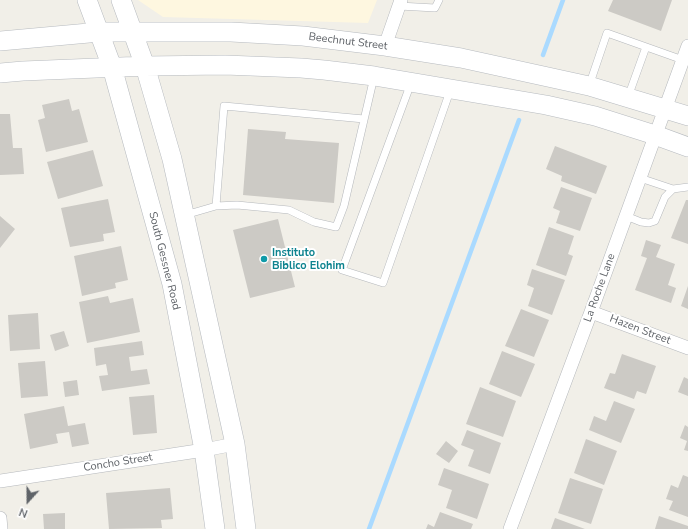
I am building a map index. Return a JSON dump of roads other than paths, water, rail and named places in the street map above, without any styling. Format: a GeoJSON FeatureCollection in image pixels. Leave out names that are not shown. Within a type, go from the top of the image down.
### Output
{"type":"FeatureCollection","features":[{"type":"Feature","properties":{"kind":"main road","name":"South Gessner Road"},"geometry":{"type":"LineString","coordinates":[[87,0],[112,67],[172,284],[204,450],[215,529]]}},
{"type":"Feature","properties":{"kind":"main road"},"geometry":{"type":"LineString","coordinates":[[121,0],[145,66],[172,159],[236,444],[246,529]]}},
{"type":"Feature","properties":{"kind":"main road","name":"Beechnut Street"},"geometry":{"type":"LineString","coordinates":[[0,41],[100,32],[133,31],[238,32],[303,36],[385,46],[462,58],[589,86],[688,116]]}},
{"type":"Feature","properties":{"kind":"main road"},"geometry":{"type":"LineString","coordinates":[[0,73],[145,66],[225,65],[301,68],[374,76],[553,106],[595,116],[688,147]]}},
{"type":"Feature","properties":{"kind":"street"},"geometry":{"type":"LineString","coordinates":[[385,46],[400,3]]}},
{"type":"Feature","properties":{"kind":"street","name":"La Roche Lane"},"geometry":{"type":"LineString","coordinates":[[510,529],[688,46]]}},
{"type":"Feature","properties":{"kind":"street","name":"Hazen Street"},"geometry":{"type":"LineString","coordinates":[[591,312],[688,348]]}},
{"type":"Feature","properties":{"kind":"street","name":"Concho Street"},"geometry":{"type":"LineString","coordinates":[[0,481],[236,444]]}},
{"type":"Feature","properties":{"kind":"street"},"geometry":{"type":"LineString","coordinates":[[0,518],[1,529]]}},
{"type":"Feature","properties":{"kind":"lane"},"geometry":{"type":"LineString","coordinates":[[400,3],[434,8],[439,0]]}},
{"type":"Feature","properties":{"kind":"lane"},"geometry":{"type":"LineString","coordinates":[[589,86],[607,34],[683,60]]}},
{"type":"Feature","properties":{"kind":"lane"},"geometry":{"type":"LineString","coordinates":[[628,97],[646,47]]}},
{"type":"Feature","properties":{"kind":"lane"},"geometry":{"type":"LineString","coordinates":[[185,215],[216,206],[237,205],[289,210],[314,222],[336,227],[344,206],[374,76]]}},
{"type":"Feature","properties":{"kind":"lane"},"geometry":{"type":"LineString","coordinates":[[411,82],[342,270],[382,283],[451,89]]}},
{"type":"Feature","properties":{"kind":"lane"},"geometry":{"type":"LineString","coordinates":[[216,206],[224,106],[364,118]]}},
{"type":"Feature","properties":{"kind":"lane"},"geometry":{"type":"LineString","coordinates":[[640,178],[673,189],[688,188]]}},
{"type":"Feature","properties":{"kind":"lane"},"geometry":{"type":"LineString","coordinates":[[626,216],[641,222],[649,223],[655,221],[665,197],[673,189]]}},
{"type":"Feature","properties":{"kind":"waterway"},"geometry":{"type":"LineString","coordinates":[[543,55],[563,0]]}},
{"type":"Feature","properties":{"kind":"waterway"},"geometry":{"type":"LineString","coordinates":[[369,529],[519,120]]}},
{"type":"Feature","properties":{"kind":"place","name":"Instituto Biblico Elohim"},"geometry":{"type":"Point","coordinates":[264,259]}}]}
